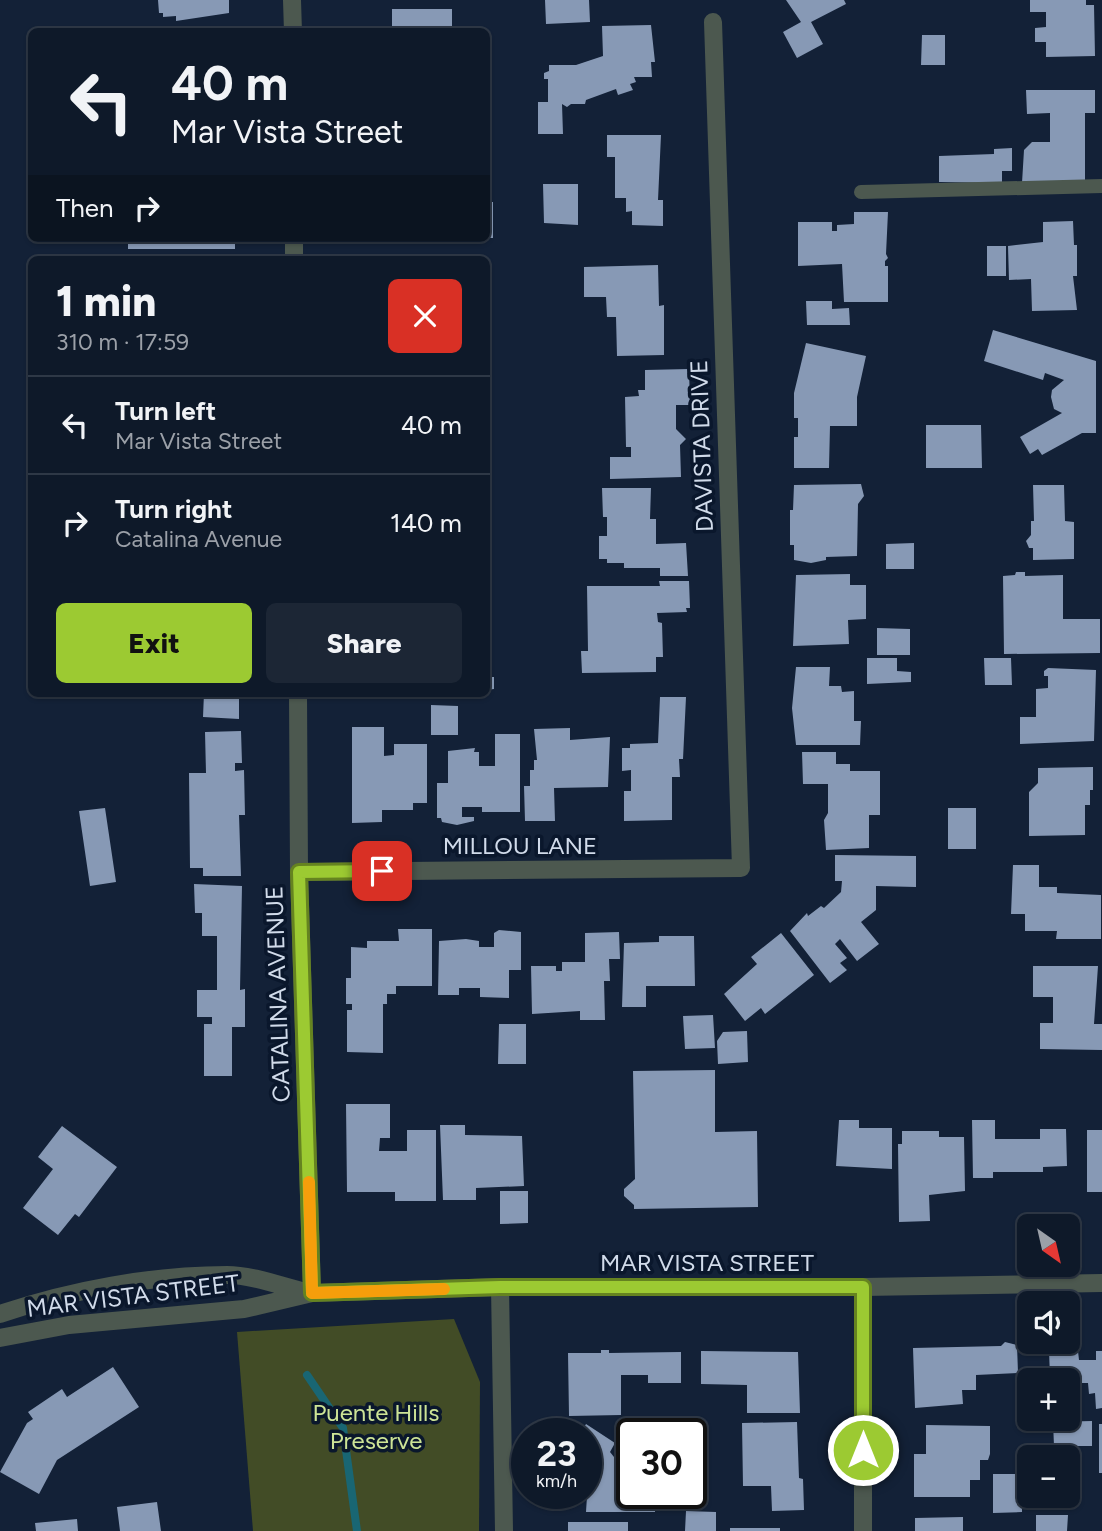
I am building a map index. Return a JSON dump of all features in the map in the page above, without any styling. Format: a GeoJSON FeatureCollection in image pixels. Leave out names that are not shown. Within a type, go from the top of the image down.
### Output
{"type":"FeatureCollection","features":[{"type":"Feature","properties":{"kind":"street"},"geometry":{"type":"LineString","coordinates":[[292,0],[293,28]]}},
{"type":"Feature","properties":{"kind":"street","name":"DAVISTA DRIVE"},"geometry":{"type":"LineString","coordinates":[[713,22],[741,868]]}},
{"type":"Feature","properties":{"kind":"street","name":"CATALINA AVENUE"},"geometry":{"type":"LineString","coordinates":[[298,697],[299,872],[312,1293]]}},
{"type":"Feature","properties":{"kind":"street","name":"MILLOU LANE"},"geometry":{"type":"LineString","coordinates":[[299,872],[741,868]]}},
{"type":"Feature","properties":{"kind":"street","name":"MAR VISTA STREET"},"geometry":{"type":"LineString","coordinates":[[0,1314],[86,1291],[155,1280],[229,1275],[312,1293]]}},
{"type":"Feature","properties":{"kind":"street","name":"MAR VISTA STREET"},"geometry":{"type":"LineString","coordinates":[[0,1338],[69,1325],[244,1309],[312,1293],[500,1287],[863,1287],[1102,1283]]}},
{"type":"Feature","properties":{"kind":"street"},"geometry":{"type":"LineString","coordinates":[[500,1287],[504,1531]]}},
{"type":"Feature","properties":{"kind":"street"},"geometry":{"type":"LineString","coordinates":[[863,1287],[863,1531]]}},
{"type":"Feature","properties":{"kind":"lane"},"geometry":{"type":"LineString","coordinates":[[861,192],[1102,186]]}},
{"type":"Feature","properties":{"kind":"green space","name":"Puente Hills Preserve"},"geometry":{"type":"Polygon","coordinates":[[[454,1319],[480,1382],[479,1531],[253,1531],[237,1332],[454,1319]]]}},
{"type":"Feature","properties":{"kind":"building"},"geometry":{"type":"Polygon","coordinates":[[[158,0],[229,0],[229,13],[176,21],[176,16],[163,17],[163,13],[159,13],[158,0]]]}},
{"type":"Feature","properties":{"kind":"building"},"geometry":{"type":"Polygon","coordinates":[[[545,0],[589,0],[590,22],[546,24],[545,0]]]}},
{"type":"Feature","properties":{"kind":"building"},"geometry":{"type":"Polygon","coordinates":[[[786,0],[844,0],[846,4],[811,22],[823,44],[797,58],[783,32],[801,22],[786,0]]]}},
{"type":"Feature","properties":{"kind":"building"},"geometry":{"type":"Polygon","coordinates":[[[1030,0],[1086,0],[1086,5],[1094,5],[1095,56],[1046,57],[1046,42],[1035,42],[1035,28],[1046,27],[1046,12],[1030,12],[1030,0]]]}},
{"type":"Feature","properties":{"kind":"building"},"geometry":{"type":"Polygon","coordinates":[[[392,9],[452,9],[452,28],[392,28],[392,9]]]}},
{"type":"Feature","properties":{"kind":"building"},"geometry":{"type":"Polygon","coordinates":[[[651,25],[655,62],[651,62],[652,77],[634,77],[636,82],[630,84],[633,90],[618,95],[616,89],[586,100],[585,104],[571,104],[567,107],[562,104],[563,134],[538,134],[538,102],[548,102],[548,79],[544,79],[544,73],[549,71],[549,65],[576,65],[603,56],[602,26],[651,25]]]}},
{"type":"Feature","properties":{"kind":"building"},"geometry":{"type":"Polygon","coordinates":[[[922,35],[945,35],[945,65],[921,65],[922,35]]]}},
{"type":"Feature","properties":{"kind":"building"},"geometry":{"type":"Polygon","coordinates":[[[1026,90],[1095,90],[1095,113],[1085,113],[1085,182],[1022,183],[1024,150],[1032,142],[1050,142],[1050,113],[1027,114],[1026,90]]]}},
{"type":"Feature","properties":{"kind":"building"},"geometry":{"type":"Polygon","coordinates":[[[607,135],[661,135],[658,200],[663,200],[663,226],[632,225],[632,211],[626,212],[626,198],[615,198],[615,157],[607,157],[607,135]]]}},
{"type":"Feature","properties":{"kind":"building"},"geometry":{"type":"Polygon","coordinates":[[[1012,148],[1012,171],[1002,171],[1002,183],[939,182],[939,156],[994,154],[994,149],[1012,148]]]}},
{"type":"Feature","properties":{"kind":"building"},"geometry":{"type":"Polygon","coordinates":[[[543,184],[578,184],[578,225],[544,223],[543,184]]]}},
{"type":"Feature","properties":{"kind":"building"},"geometry":{"type":"Polygon","coordinates":[[[490,202],[493,202],[493,238],[490,238],[490,202]]]}},
{"type":"Feature","properties":{"kind":"building"},"geometry":{"type":"Polygon","coordinates":[[[854,212],[888,212],[888,258],[885,266],[888,266],[888,302],[844,302],[842,264],[798,266],[798,222],[832,222],[832,231],[837,231],[837,225],[854,224],[854,212]]]}},
{"type":"Feature","properties":{"kind":"building"},"geometry":{"type":"Polygon","coordinates":[[[1073,221],[1074,245],[1077,245],[1077,276],[1073,276],[1077,310],[1032,311],[1031,279],[1009,280],[1008,246],[1043,242],[1043,222],[1073,221]]]}},
{"type":"Feature","properties":{"kind":"building"},"geometry":{"type":"Polygon","coordinates":[[[128,242],[235,242],[235,249],[128,249],[128,242]]]}},
{"type":"Feature","properties":{"kind":"building"},"geometry":{"type":"Polygon","coordinates":[[[987,246],[1006,246],[1006,276],[987,276],[987,246]]]}},
{"type":"Feature","properties":{"kind":"building"},"geometry":{"type":"Polygon","coordinates":[[[658,265],[659,306],[664,305],[664,355],[617,356],[616,317],[607,317],[606,297],[584,297],[584,267],[658,265]]]}},
{"type":"Feature","properties":{"kind":"building"},"geometry":{"type":"Polygon","coordinates":[[[806,301],[832,301],[832,309],[849,308],[850,325],[807,325],[806,301]]]}},
{"type":"Feature","properties":{"kind":"building"},"geometry":{"type":"Polygon","coordinates":[[[993,330],[1096,361],[1096,433],[1082,433],[1042,455],[1038,449],[1030,454],[1020,437],[1062,413],[1054,409],[1051,397],[1052,390],[1064,380],[1045,373],[1043,380],[984,361],[993,330]]]}},
{"type":"Feature","properties":{"kind":"building"},"geometry":{"type":"Polygon","coordinates":[[[806,343],[866,356],[857,397],[857,426],[830,426],[829,468],[794,468],[794,437],[798,437],[798,418],[794,418],[794,393],[806,343]]]}},
{"type":"Feature","properties":{"kind":"building"},"geometry":{"type":"Polygon","coordinates":[[[689,369],[690,405],[676,405],[676,429],[686,439],[680,445],[681,477],[610,479],[610,457],[631,457],[631,447],[626,447],[625,397],[639,396],[638,390],[645,390],[645,370],[689,369]]]}},
{"type":"Feature","properties":{"kind":"building"},"geometry":{"type":"Polygon","coordinates":[[[926,425],[981,425],[982,468],[926,468],[926,425]]]}},
{"type":"Feature","properties":{"kind":"building"},"geometry":{"type":"Polygon","coordinates":[[[861,484],[864,496],[858,504],[857,556],[826,557],[826,560],[811,563],[794,560],[794,545],[790,545],[790,510],[793,510],[794,485],[861,484]]]}},
{"type":"Feature","properties":{"kind":"building"},"geometry":{"type":"Polygon","coordinates":[[[1033,485],[1064,485],[1065,521],[1074,522],[1074,559],[1033,560],[1033,548],[1029,548],[1026,541],[1031,535],[1031,521],[1034,521],[1033,485]]]}},
{"type":"Feature","properties":{"kind":"building"},"geometry":{"type":"Polygon","coordinates":[[[602,488],[651,488],[650,519],[656,519],[656,544],[686,543],[688,576],[660,576],[660,568],[624,568],[624,563],[607,563],[607,559],[599,559],[599,536],[607,536],[602,488]]]}},
{"type":"Feature","properties":{"kind":"building"},"geometry":{"type":"Polygon","coordinates":[[[914,543],[914,569],[886,569],[886,544],[914,543]]]}},
{"type":"Feature","properties":{"kind":"building"},"geometry":{"type":"Polygon","coordinates":[[[1016,572],[1025,572],[1025,576],[1063,575],[1063,619],[1100,619],[1100,653],[1004,654],[1003,576],[1015,575],[1016,572]]]}},
{"type":"Feature","properties":{"kind":"building"},"geometry":{"type":"Polygon","coordinates":[[[850,574],[850,585],[866,585],[866,619],[848,620],[849,644],[793,646],[796,575],[850,574]]]}},
{"type":"Feature","properties":{"kind":"building"},"geometry":{"type":"Polygon","coordinates":[[[659,581],[689,581],[690,608],[686,608],[687,612],[657,613],[658,622],[662,623],[663,657],[656,657],[656,672],[582,673],[581,651],[588,651],[587,586],[660,586],[659,581]]]}},
{"type":"Feature","properties":{"kind":"building"},"geometry":{"type":"Polygon","coordinates":[[[877,628],[910,629],[910,655],[877,655],[877,628]]]}},
{"type":"Feature","properties":{"kind":"building"},"geometry":{"type":"Polygon","coordinates":[[[867,658],[897,658],[897,671],[911,672],[911,682],[867,684],[867,658]]]}},
{"type":"Feature","properties":{"kind":"building"},"geometry":{"type":"Polygon","coordinates":[[[984,658],[1011,658],[1012,685],[985,685],[984,658]]]}},
{"type":"Feature","properties":{"kind":"building"},"geometry":{"type":"Polygon","coordinates":[[[796,667],[830,667],[829,686],[841,686],[842,692],[854,691],[854,721],[861,721],[860,745],[796,745],[792,708],[796,667]]]}},
{"type":"Feature","properties":{"kind":"building"},"geometry":{"type":"Polygon","coordinates":[[[1048,668],[1096,670],[1094,741],[1020,744],[1020,717],[1036,717],[1036,689],[1048,688],[1048,676],[1044,676],[1044,671],[1048,668]]]}},
{"type":"Feature","properties":{"kind":"building"},"geometry":{"type":"Polygon","coordinates":[[[490,677],[494,677],[494,689],[490,690],[490,677]]]}},
{"type":"Feature","properties":{"kind":"building"},"geometry":{"type":"Polygon","coordinates":[[[204,697],[239,697],[239,719],[203,717],[204,697]]]}},
{"type":"Feature","properties":{"kind":"building"},"geometry":{"type":"Polygon","coordinates":[[[660,697],[686,697],[683,759],[679,759],[680,777],[672,777],[672,820],[624,821],[624,791],[631,791],[631,770],[622,771],[622,748],[630,748],[630,744],[658,743],[660,697]]]}},
{"type":"Feature","properties":{"kind":"building"},"geometry":{"type":"Polygon","coordinates":[[[431,705],[458,706],[458,735],[431,735],[431,705]]]}},
{"type":"Feature","properties":{"kind":"building"},"geometry":{"type":"Polygon","coordinates":[[[352,727],[384,727],[384,756],[394,755],[394,744],[427,744],[427,803],[413,803],[413,810],[382,810],[382,822],[352,823],[352,727]]]}},
{"type":"Feature","properties":{"kind":"building"},"geometry":{"type":"Polygon","coordinates":[[[570,728],[570,740],[610,737],[608,787],[554,788],[555,821],[525,821],[524,786],[530,786],[530,770],[534,770],[534,760],[537,760],[534,729],[570,728]]]}},
{"type":"Feature","properties":{"kind":"building"},"geometry":{"type":"Polygon","coordinates":[[[241,731],[242,763],[235,763],[235,771],[244,770],[245,815],[239,815],[241,876],[203,876],[203,868],[190,868],[189,773],[206,773],[205,732],[241,731]]]}},
{"type":"Feature","properties":{"kind":"building"},"geometry":{"type":"Polygon","coordinates":[[[495,734],[520,734],[520,812],[482,812],[482,807],[462,807],[462,817],[474,817],[474,821],[457,825],[442,822],[441,818],[437,818],[437,783],[448,783],[448,751],[475,748],[474,752],[479,752],[479,766],[495,766],[495,734]]]}},
{"type":"Feature","properties":{"kind":"building"},"geometry":{"type":"Polygon","coordinates":[[[802,752],[836,752],[836,764],[850,764],[850,771],[880,771],[880,815],[869,815],[869,848],[826,850],[824,820],[828,813],[828,784],[803,784],[802,752]]]}},
{"type":"Feature","properties":{"kind":"building"},"geometry":{"type":"Polygon","coordinates":[[[1093,767],[1090,805],[1085,805],[1085,835],[1029,836],[1029,792],[1038,783],[1038,768],[1093,767]]]}},
{"type":"Feature","properties":{"kind":"building"},"geometry":{"type":"Polygon","coordinates":[[[105,808],[116,882],[90,886],[79,811],[105,808]]]}},
{"type":"Feature","properties":{"kind":"building"},"geometry":{"type":"Polygon","coordinates":[[[948,808],[976,808],[976,849],[948,849],[948,808]]]}},
{"type":"Feature","properties":{"kind":"building"},"geometry":{"type":"Polygon","coordinates":[[[835,855],[916,856],[916,887],[876,886],[876,910],[861,922],[879,944],[857,961],[840,939],[835,944],[847,958],[840,963],[847,970],[830,983],[790,931],[807,913],[808,916],[821,906],[824,908],[841,892],[842,881],[835,881],[835,855]]]}},
{"type":"Feature","properties":{"kind":"building"},"geometry":{"type":"Polygon","coordinates":[[[1013,865],[1039,865],[1039,887],[1057,887],[1057,893],[1101,895],[1101,939],[1056,939],[1057,931],[1025,931],[1025,914],[1011,914],[1013,865]]]}},
{"type":"Feature","properties":{"kind":"building"},"geometry":{"type":"Polygon","coordinates":[[[194,884],[242,886],[240,990],[245,989],[245,1027],[232,1027],[232,1076],[204,1076],[204,1024],[212,1024],[212,1017],[197,1017],[197,990],[217,990],[217,936],[202,936],[202,913],[195,913],[194,884]]]}},
{"type":"Feature","properties":{"kind":"building"},"geometry":{"type":"Polygon","coordinates":[[[398,929],[432,929],[432,986],[396,986],[396,994],[387,994],[387,1004],[383,1004],[383,1053],[347,1052],[347,1010],[352,1010],[352,1004],[346,1004],[346,978],[351,978],[351,947],[367,948],[367,941],[399,941],[398,929]]]}},
{"type":"Feature","properties":{"kind":"building"},"geometry":{"type":"Polygon","coordinates":[[[499,930],[521,932],[521,970],[509,970],[509,998],[480,997],[480,988],[459,988],[459,995],[438,995],[439,941],[466,939],[479,941],[479,947],[494,947],[494,933],[499,930]]]}},
{"type":"Feature","properties":{"kind":"building"},"geometry":{"type":"Polygon","coordinates":[[[619,932],[620,959],[609,959],[610,981],[604,981],[605,1020],[580,1020],[580,1011],[532,1014],[531,966],[556,966],[556,971],[562,971],[562,962],[585,962],[585,933],[619,932]]]}},
{"type":"Feature","properties":{"kind":"building"},"geometry":{"type":"Polygon","coordinates":[[[781,933],[814,975],[765,1014],[761,1008],[745,1021],[724,994],[757,964],[751,957],[781,933]]]}},
{"type":"Feature","properties":{"kind":"building"},"geometry":{"type":"Polygon","coordinates":[[[659,936],[694,936],[695,986],[646,986],[646,1007],[622,1007],[624,943],[659,942],[659,936]]]}},
{"type":"Feature","properties":{"kind":"building"},"geometry":{"type":"Polygon","coordinates":[[[1033,966],[1098,966],[1094,1024],[1102,1024],[1102,1050],[1040,1049],[1040,1023],[1053,1023],[1053,997],[1033,997],[1033,966]]]}},
{"type":"Feature","properties":{"kind":"building"},"geometry":{"type":"Polygon","coordinates":[[[713,1015],[715,1048],[685,1049],[683,1016],[713,1015]]]}},
{"type":"Feature","properties":{"kind":"building"},"geometry":{"type":"Polygon","coordinates":[[[499,1024],[526,1024],[526,1064],[498,1064],[499,1024]]]}},
{"type":"Feature","properties":{"kind":"building"},"geometry":{"type":"Polygon","coordinates":[[[747,1031],[748,1062],[718,1064],[717,1041],[723,1032],[747,1031]]]}},
{"type":"Feature","properties":{"kind":"building"},"geometry":{"type":"Polygon","coordinates":[[[715,1070],[715,1132],[757,1131],[758,1207],[634,1209],[634,1205],[624,1196],[624,1189],[635,1179],[633,1071],[715,1070]]]}},
{"type":"Feature","properties":{"kind":"building"},"geometry":{"type":"Polygon","coordinates":[[[346,1104],[390,1104],[390,1138],[380,1138],[379,1151],[407,1151],[407,1130],[436,1130],[436,1201],[395,1201],[395,1192],[347,1192],[346,1104]]]}},
{"type":"Feature","properties":{"kind":"building"},"geometry":{"type":"Polygon","coordinates":[[[839,1120],[859,1120],[859,1128],[892,1128],[892,1169],[836,1166],[839,1120]]]}},
{"type":"Feature","properties":{"kind":"building"},"geometry":{"type":"Polygon","coordinates":[[[972,1120],[995,1120],[995,1139],[1040,1139],[1040,1129],[1066,1129],[1067,1166],[1043,1167],[1043,1172],[993,1172],[993,1178],[973,1178],[972,1120]]]}},
{"type":"Feature","properties":{"kind":"building"},"geometry":{"type":"Polygon","coordinates":[[[440,1125],[465,1125],[465,1135],[522,1136],[524,1186],[476,1188],[476,1200],[443,1200],[440,1125]]]}},
{"type":"Feature","properties":{"kind":"building"},"geometry":{"type":"Polygon","coordinates":[[[62,1126],[117,1167],[79,1217],[75,1214],[58,1235],[23,1208],[53,1169],[38,1157],[62,1126]]]}},
{"type":"Feature","properties":{"kind":"building"},"geometry":{"type":"Polygon","coordinates":[[[1087,1130],[1102,1130],[1102,1192],[1087,1192],[1087,1130]]]}},
{"type":"Feature","properties":{"kind":"building"},"geometry":{"type":"Polygon","coordinates":[[[902,1131],[939,1131],[939,1137],[964,1137],[965,1191],[929,1195],[930,1221],[899,1222],[898,1144],[902,1144],[902,1131]]]}},
{"type":"Feature","properties":{"kind":"building"},"geometry":{"type":"Polygon","coordinates":[[[500,1191],[528,1191],[528,1223],[500,1224],[500,1191]]]}},
{"type":"Feature","properties":{"kind":"building"},"geometry":{"type":"Polygon","coordinates":[[[1005,1342],[1017,1345],[1017,1373],[976,1375],[976,1390],[962,1390],[963,1404],[915,1408],[913,1348],[1001,1346],[1005,1342]]]}},
{"type":"Feature","properties":{"kind":"building"},"geometry":{"type":"Polygon","coordinates":[[[601,1350],[609,1350],[609,1353],[681,1352],[681,1383],[648,1383],[648,1375],[621,1375],[621,1415],[569,1416],[568,1353],[601,1353],[601,1350]]]}},
{"type":"Feature","properties":{"kind":"building"},"geometry":{"type":"Polygon","coordinates":[[[701,1351],[798,1352],[800,1413],[747,1413],[747,1385],[701,1384],[701,1351]]]}},
{"type":"Feature","properties":{"kind":"building"},"geometry":{"type":"Polygon","coordinates":[[[1096,1351],[1102,1351],[1102,1408],[1096,1409],[1095,1393],[1089,1394],[1088,1383],[1080,1383],[1080,1368],[1050,1368],[1049,1354],[1078,1354],[1079,1360],[1096,1360],[1096,1351]]]}},
{"type":"Feature","properties":{"kind":"building"},"geometry":{"type":"Polygon","coordinates":[[[113,1367],[139,1407],[57,1460],[39,1494],[0,1472],[27,1423],[33,1419],[28,1412],[62,1389],[67,1397],[113,1367]]]}},
{"type":"Feature","properties":{"kind":"building"},"geometry":{"type":"Polygon","coordinates":[[[1080,1421],[1092,1421],[1092,1446],[1054,1445],[1053,1431],[1080,1431],[1080,1421]]]}},
{"type":"Feature","properties":{"kind":"building"},"geometry":{"type":"Polygon","coordinates":[[[797,1422],[799,1478],[803,1479],[804,1510],[772,1511],[771,1486],[743,1486],[742,1423],[797,1422]]]}},
{"type":"Feature","properties":{"kind":"building"},"geometry":{"type":"Polygon","coordinates":[[[1099,1424],[1102,1424],[1102,1473],[1099,1473],[1099,1424]]]}},
{"type":"Feature","properties":{"kind":"building"},"geometry":{"type":"Polygon","coordinates":[[[926,1425],[990,1426],[990,1454],[988,1460],[980,1460],[980,1480],[970,1480],[970,1497],[914,1497],[914,1454],[926,1454],[926,1425]]]}},
{"type":"Feature","properties":{"kind":"building"},"geometry":{"type":"Polygon","coordinates":[[[602,1434],[615,1443],[610,1452],[616,1457],[616,1509],[655,1509],[655,1512],[586,1512],[586,1509],[602,1509],[602,1434]]]}},
{"type":"Feature","properties":{"kind":"building"},"geometry":{"type":"Polygon","coordinates":[[[993,1474],[1017,1474],[1017,1508],[1022,1508],[1022,1512],[993,1513],[993,1474]]]}},
{"type":"Feature","properties":{"kind":"building"},"geometry":{"type":"Polygon","coordinates":[[[157,1502],[161,1531],[120,1531],[117,1507],[157,1502]]]}},
{"type":"Feature","properties":{"kind":"building"},"geometry":{"type":"Polygon","coordinates":[[[686,1511],[716,1512],[716,1531],[685,1531],[686,1511]]]}},
{"type":"Feature","properties":{"kind":"building"},"geometry":{"type":"Polygon","coordinates":[[[1036,1515],[1068,1515],[1067,1531],[1036,1531],[1036,1515]]]}},
{"type":"Feature","properties":{"kind":"building"},"geometry":{"type":"Polygon","coordinates":[[[963,1517],[963,1531],[915,1531],[915,1518],[963,1517]]]}},
{"type":"Feature","properties":{"kind":"building"},"geometry":{"type":"Polygon","coordinates":[[[77,1519],[78,1531],[36,1531],[35,1523],[77,1519]]]}},
{"type":"Feature","properties":{"kind":"building"},"geometry":{"type":"Polygon","coordinates":[[[568,1522],[628,1522],[628,1531],[568,1531],[568,1522]]]}},
{"type":"Feature","properties":{"kind":"building"},"geometry":{"type":"Polygon","coordinates":[[[730,1528],[780,1528],[780,1531],[730,1531],[730,1528]]]}},
{"type":"Feature","properties":{"kind":"waterway"},"geometry":{"type":"LineString","coordinates":[[307,1375],[343,1428],[357,1531]]}},
{"type":"Feature","properties":{"kind":"slow traffic"},"geometry":{"type":"LineString","coordinates":[[309,1182],[312,1293],[444,1289]]}},
{"type":"Feature","properties":{"kind":"route"},"geometry":{"type":"LineString","coordinates":[[382,871],[299,872],[312,1293],[500,1287],[863,1287],[863,1450]]}}]}
